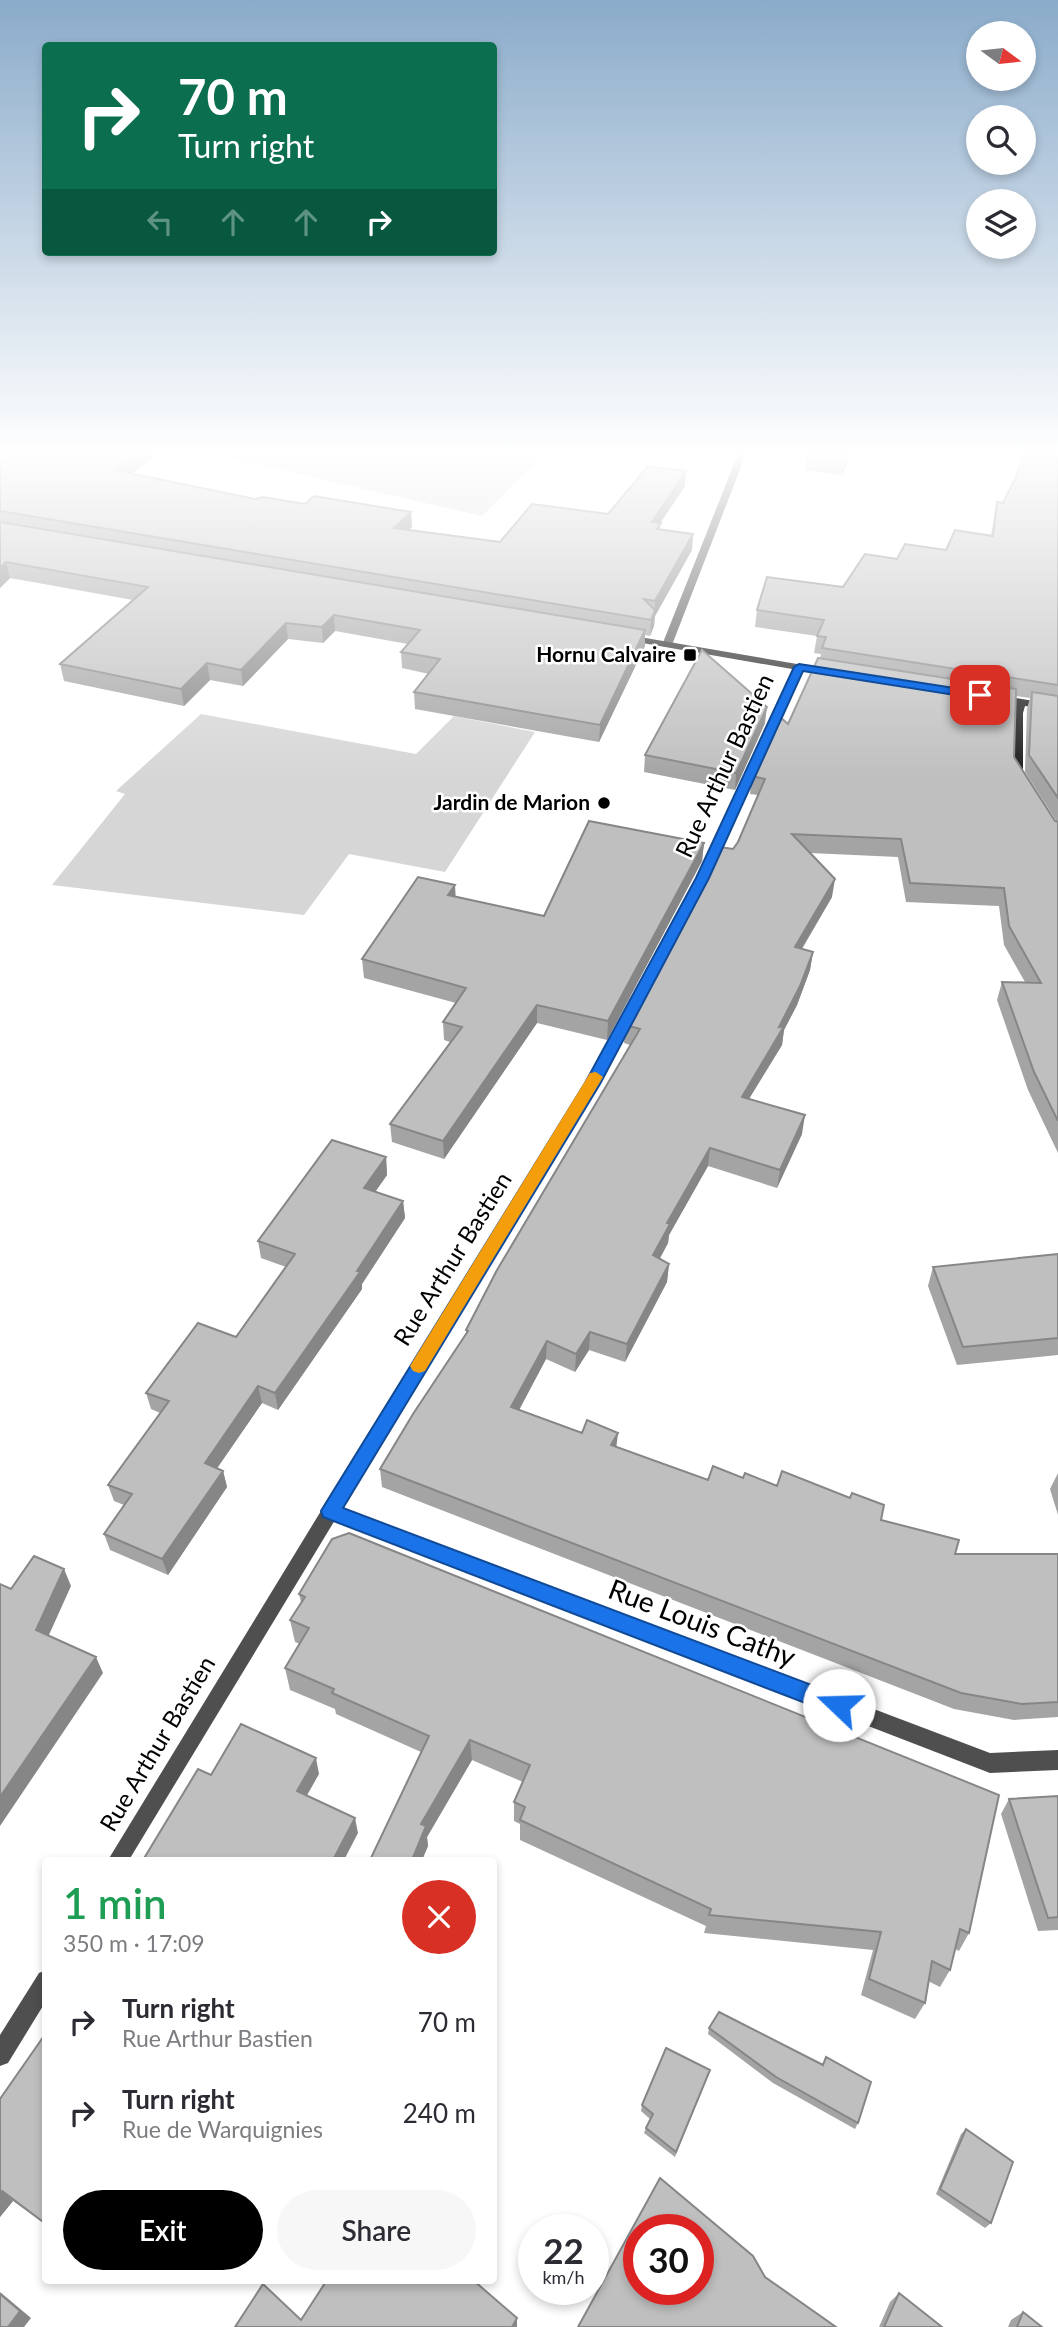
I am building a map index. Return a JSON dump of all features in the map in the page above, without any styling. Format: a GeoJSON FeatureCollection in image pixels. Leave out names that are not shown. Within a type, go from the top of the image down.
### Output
{"type":"FeatureCollection","features":[{"type":"Feature","properties":{"kind":"street"},"geometry":{"type":"LineString","coordinates":[[667,645],[699,563]]}},
{"type":"Feature","properties":{"kind":"street"},"geometry":{"type":"LineString","coordinates":[[613,636],[838,673]]}},
{"type":"Feature","properties":{"kind":"street","name":"Rue Arthur Bastien"},"geometry":{"type":"LineString","coordinates":[[120,1857],[592,1084],[703,878],[799,667]]}},
{"type":"Feature","properties":{"kind":"street"},"geometry":{"type":"LineString","coordinates":[[980,695],[1058,708]]}},
{"type":"Feature","properties":{"kind":"street"},"geometry":{"type":"LineString","coordinates":[[1021,702],[1018,713],[1017,773],[1023,783]]}},
{"type":"Feature","properties":{"kind":"street","name":"Rue Louis Cathy"},"geometry":{"type":"LineString","coordinates":[[330,1511],[990,1763],[1058,1760]]}},
{"type":"Feature","properties":{"kind":"street"},"geometry":{"type":"LineString","coordinates":[[0,2055],[42,1987]]}},
{"type":"Feature","properties":{"kind":"shaded area"},"geometry":{"type":"Polygon","coordinates":[[[201,714],[416,754],[454,716],[535,732],[445,872],[349,854],[304,915],[52,885],[125,794],[116,791],[201,714]]]}},
{"type":"Feature","properties":{"kind":"building"},"geometry":{"type":"Polygon","coordinates":[[[9,563],[242,563],[645,630],[600,725],[414,692],[440,659],[401,652],[420,630],[334,615],[322,627],[286,623],[241,670],[207,663],[181,689],[60,664],[148,587],[9,563]]]}},
{"type":"Feature","properties":{"kind":"building"},"geometry":{"type":"Polygon","coordinates":[[[308,563],[677,563],[655,601],[644,599],[655,610],[651,620],[308,563]]]}},
{"type":"Feature","properties":{"kind":"building"},"geometry":{"type":"Polygon","coordinates":[[[859,563],[1058,563],[1058,685],[822,648],[826,637],[817,636],[824,620],[757,610],[767,577],[843,587],[859,563]]]}},
{"type":"Feature","properties":{"kind":"building"},"geometry":{"type":"Polygon","coordinates":[[[702,650],[767,707],[736,773],[645,755],[702,650]]]}},
{"type":"Feature","properties":{"kind":"building"},"geometry":{"type":"Polygon","coordinates":[[[818,658],[1016,689],[1014,757],[1058,822],[1058,1121],[1034,1072],[1002,982],[1041,983],[1009,926],[1004,888],[910,883],[901,839],[792,834],[835,879],[795,947],[813,952],[800,986],[779,1027],[784,1026],[742,1097],[805,1115],[780,1170],[710,1148],[667,1223],[670,1224],[653,1255],[669,1264],[627,1344],[590,1332],[576,1354],[547,1341],[511,1407],[582,1433],[587,1420],[618,1433],[611,1445],[708,1480],[713,1466],[743,1478],[745,1473],[777,1486],[782,1471],[850,1498],[852,1493],[884,1505],[881,1520],[959,1540],[955,1554],[1058,1554],[1058,1702],[1022,1704],[961,1693],[380,1469],[468,1331],[466,1330],[497,1270],[640,1029],[625,1025],[720,847],[733,849],[738,842],[765,779],[752,776],[779,716],[788,724],[818,658]]]}},
{"type":"Feature","properties":{"kind":"building"},"geometry":{"type":"Polygon","coordinates":[[[1032,692],[1058,696],[1058,798],[1029,755],[1032,692]]]}},
{"type":"Feature","properties":{"kind":"building"},"geometry":{"type":"Polygon","coordinates":[[[589,821],[704,843],[608,1021],[537,1005],[443,1141],[390,1124],[462,1027],[443,1022],[466,988],[362,959],[418,877],[455,885],[448,895],[544,916],[589,821]]]}},
{"type":"Feature","properties":{"kind":"building"},"geometry":{"type":"Polygon","coordinates":[[[332,1140],[386,1157],[364,1188],[403,1201],[357,1271],[360,1272],[275,1393],[258,1386],[205,1463],[223,1471],[162,1559],[104,1534],[132,1494],[108,1485],[169,1401],[146,1393],[198,1323],[236,1337],[295,1254],[258,1241],[332,1140]]]}},
{"type":"Feature","properties":{"kind":"building"},"geometry":{"type":"Polygon","coordinates":[[[1058,1254],[1058,1338],[963,1347],[933,1267],[1058,1254]]]}},
{"type":"Feature","properties":{"kind":"building"},"geometry":{"type":"Polygon","coordinates":[[[349,1533],[999,1795],[969,1933],[960,1929],[950,1970],[932,1961],[925,2003],[869,1979],[881,1932],[709,1915],[711,1909],[520,1820],[525,1807],[514,1802],[530,1765],[470,1740],[421,1824],[426,1826],[413,1857],[371,1857],[429,1736],[332,1693],[334,1689],[285,1668],[309,1628],[290,1620],[305,1597],[299,1594],[332,1539],[349,1533]]]}},
{"type":"Feature","properties":{"kind":"building"},"geometry":{"type":"Polygon","coordinates":[[[34,1556],[64,1569],[36,1630],[96,1657],[0,1797],[0,1584],[11,1589],[34,1556]]]}},
{"type":"Feature","properties":{"kind":"building"},"geometry":{"type":"Polygon","coordinates":[[[241,1724],[316,1758],[297,1791],[355,1818],[335,1857],[145,1857],[198,1769],[211,1775],[241,1724]]]}},
{"type":"Feature","properties":{"kind":"building"},"geometry":{"type":"Polygon","coordinates":[[[1058,1796],[1058,1917],[1048,1918],[1009,1799],[1058,1796]]]}},
{"type":"Feature","properties":{"kind":"building"},"geometry":{"type":"Polygon","coordinates":[[[719,2012],[823,2065],[826,2057],[871,2082],[858,2123],[776,2077],[709,2028],[719,2012]]]}},
{"type":"Feature","properties":{"kind":"building"},"geometry":{"type":"Polygon","coordinates":[[[42,2039],[42,2221],[2,2191],[0,2194],[0,2099],[42,2039]]]}},
{"type":"Feature","properties":{"kind":"building"},"geometry":{"type":"Polygon","coordinates":[[[666,2048],[710,2070],[676,2152],[646,2128],[653,2114],[642,2105],[666,2048]]]}},
{"type":"Feature","properties":{"kind":"building"},"geometry":{"type":"Polygon","coordinates":[[[966,2129],[1013,2162],[991,2223],[940,2189],[966,2129]]]}},
{"type":"Feature","properties":{"kind":"building"},"geometry":{"type":"Polygon","coordinates":[[[660,2178],[703,2214],[640,2214],[660,2178]]]}},
{"type":"Feature","properties":{"kind":"building"},"geometry":{"type":"Polygon","coordinates":[[[714,2223],[753,2256],[765,2277],[836,2327],[578,2327],[590,2305],[609,2305],[609,2271],[623,2245],[623,2305],[714,2305],[714,2223]]]}},
{"type":"Feature","properties":{"kind":"building"},"geometry":{"type":"Polygon","coordinates":[[[263,2284],[301,2320],[324,2284],[478,2284],[517,2318],[512,2327],[235,2327],[263,2284]]]}},
{"type":"Feature","properties":{"kind":"building"},"geometry":{"type":"Polygon","coordinates":[[[899,2293],[942,2327],[884,2327],[899,2293]]]}},
{"type":"Feature","properties":{"kind":"building"},"geometry":{"type":"Polygon","coordinates":[[[0,2294],[20,2311],[8,2327],[0,2327],[0,2294]]]}},
{"type":"Feature","properties":{"kind":"building"},"geometry":{"type":"Polygon","coordinates":[[[1023,2312],[1042,2327],[1017,2327],[1023,2312]]]}},
{"type":"Feature","properties":{"kind":"slow traffic"},"geometry":{"type":"LineString","coordinates":[[419,1366],[596,1077]]}},
{"type":"Feature","properties":{"kind":"place","name":"Hornu Calvaire"},"geometry":{"type":"Point","coordinates":[690,655]}},
{"type":"Feature","properties":{"kind":"place","name":"Jardin de Marion"},"geometry":{"type":"Point","coordinates":[604,803]}},
{"type":"Feature","properties":{"kind":"route"},"geometry":{"type":"LineString","coordinates":[[839,1705],[330,1511],[592,1084],[703,878],[799,667],[980,695]]}}]}
